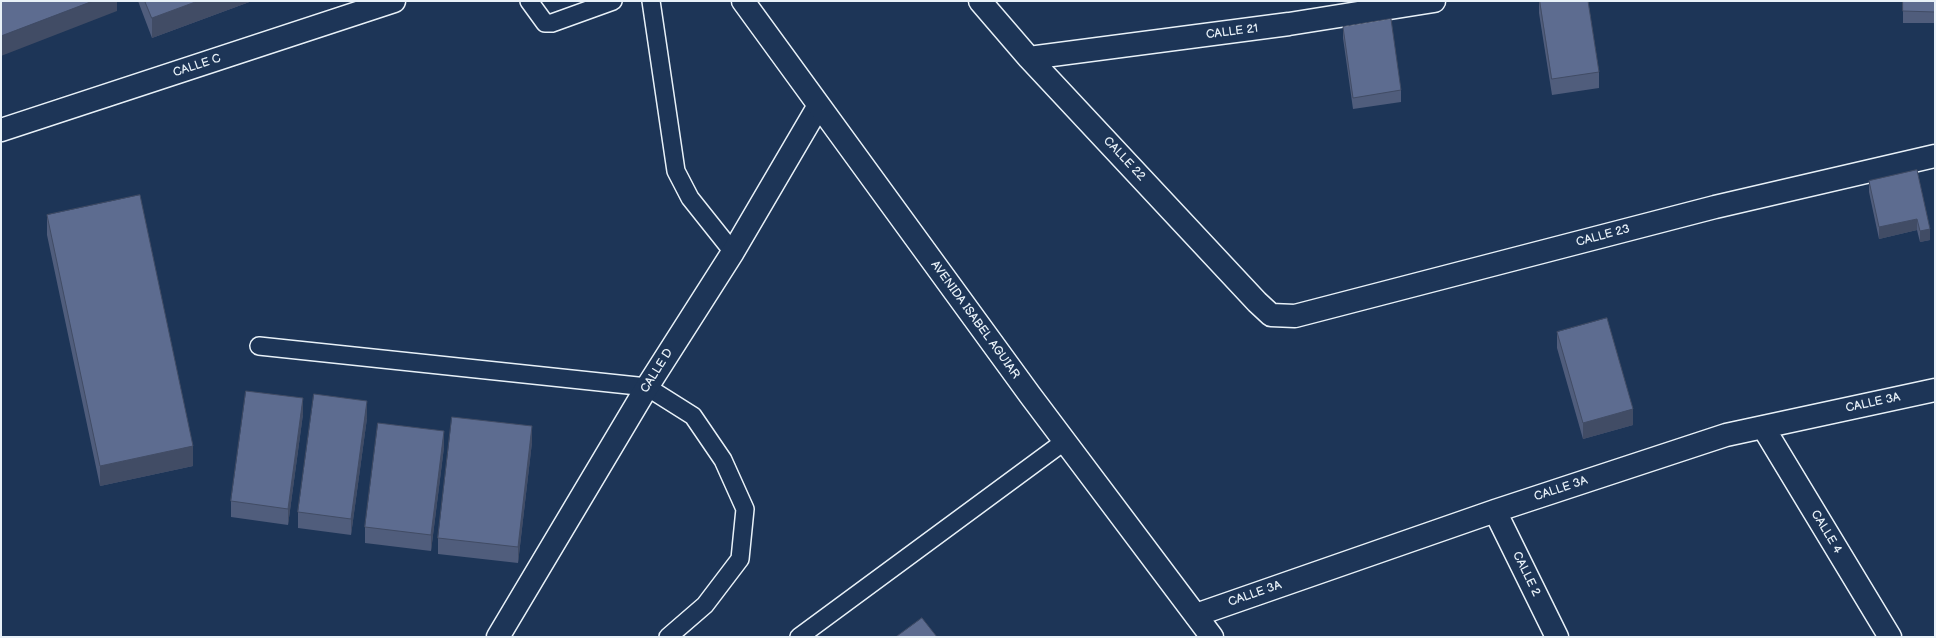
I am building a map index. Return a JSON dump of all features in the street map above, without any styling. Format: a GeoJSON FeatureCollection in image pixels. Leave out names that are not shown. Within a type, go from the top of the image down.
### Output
{"type":"FeatureCollection","features":[{"type":"Feature","properties":{"kind":"street","name":"CALLE C"},"geometry":{"type":"LineString","coordinates":[[1,130],[394,1]]}},
{"type":"Feature","properties":{"kind":"street","name":"AVENIDA ISABEL AGUIAR"},"geometry":{"type":"LineString","coordinates":[[742,1],[818,107],[1212,637]]}},
{"type":"Feature","properties":{"kind":"street","name":"CALLE 22"},"geometry":{"type":"LineString","coordinates":[[980,1],[1029,58],[1257,302],[1271,315]]}},
{"type":"Feature","properties":{"kind":"street","name":"CALLE 21"},"geometry":{"type":"LineString","coordinates":[[1029,58],[1289,24],[1434,1]]}},
{"type":"Feature","properties":{"kind":"street","name":"CALLE D"},"geometry":{"type":"LineString","coordinates":[[498,637],[647,387],[733,252],[818,107]]}},
{"type":"Feature","properties":{"kind":"street","name":"CALLE 23"},"geometry":{"type":"LineString","coordinates":[[1271,315],[1296,316],[1714,207],[1935,156]]}},
{"type":"Feature","properties":{"kind":"street","name":"CALLE 3A"},"geometry":{"type":"LineString","coordinates":[[1196,615],[1495,511],[1726,435],[1935,390]]}},
{"type":"Feature","properties":{"kind":"street","name":"CALLE 4"},"geometry":{"type":"LineString","coordinates":[[1763,427],[1890,637]]}},
{"type":"Feature","properties":{"kind":"street","name":"CALLE 2"},"geometry":{"type":"LineString","coordinates":[[1495,511],[1557,637]]}},
{"type":"Feature","properties":{"kind":"lane"},"geometry":{"type":"LineString","coordinates":[[529,1],[545,23],[552,23],[614,1]]}},
{"type":"Feature","properties":{"kind":"lane"},"geometry":{"type":"LineString","coordinates":[[651,1],[676,171],[690,198],[733,252]]}},
{"type":"Feature","properties":{"kind":"lane"},"geometry":{"type":"LineString","coordinates":[[259,346],[647,387],[693,416],[723,460],[745,509],[740,559],[705,605],[668,637]]}},
{"type":"Feature","properties":{"kind":"lane"},"geometry":{"type":"LineString","coordinates":[[799,637],[1065,441]]}},
{"type":"Feature","properties":{"kind":"building"},"geometry":{"type":"Polygon","coordinates":[[[1,1],[93,1],[1,36],[1,1]]]}},
{"type":"Feature","properties":{"kind":"building"},"geometry":{"type":"Polygon","coordinates":[[[145,1],[198,1],[152,18],[145,1]]]}},
{"type":"Feature","properties":{"kind":"building"},"geometry":{"type":"Polygon","coordinates":[[[1540,1],[1588,1],[1599,72],[1552,79],[1540,1]]]}},
{"type":"Feature","properties":{"kind":"building"},"geometry":{"type":"Polygon","coordinates":[[[1903,1],[1935,1],[1935,12],[1903,11],[1903,1]]]}},
{"type":"Feature","properties":{"kind":"building"},"geometry":{"type":"Polygon","coordinates":[[[1391,19],[1401,90],[1353,98],[1343,27],[1391,19]]]}},
{"type":"Feature","properties":{"kind":"building"},"geometry":{"type":"Polygon","coordinates":[[[1917,170],[1930,229],[1920,231],[1917,219],[1879,227],[1869,181],[1917,170]]]}},
{"type":"Feature","properties":{"kind":"building"},"geometry":{"type":"Polygon","coordinates":[[[140,195],[193,446],[100,466],[47,215],[140,195]]]}},
{"type":"Feature","properties":{"kind":"building"},"geometry":{"type":"Polygon","coordinates":[[[1607,318],[1633,409],[1583,423],[1557,332],[1607,318]]]}},
{"type":"Feature","properties":{"kind":"building"},"geometry":{"type":"Polygon","coordinates":[[[246,391],[303,398],[288,509],[231,501],[246,391]]]}},
{"type":"Feature","properties":{"kind":"building"},"geometry":{"type":"Polygon","coordinates":[[[314,394],[367,401],[351,519],[298,512],[314,394]]]}},
{"type":"Feature","properties":{"kind":"building"},"geometry":{"type":"Polygon","coordinates":[[[452,417],[532,426],[518,547],[438,538],[452,417]]]}},
{"type":"Feature","properties":{"kind":"building"},"geometry":{"type":"Polygon","coordinates":[[[378,423],[444,431],[431,535],[365,527],[378,423]]]}},
{"type":"Feature","properties":{"kind":"building"},"geometry":{"type":"Polygon","coordinates":[[[922,618],[937,637],[896,637],[922,618]]]}}]}
